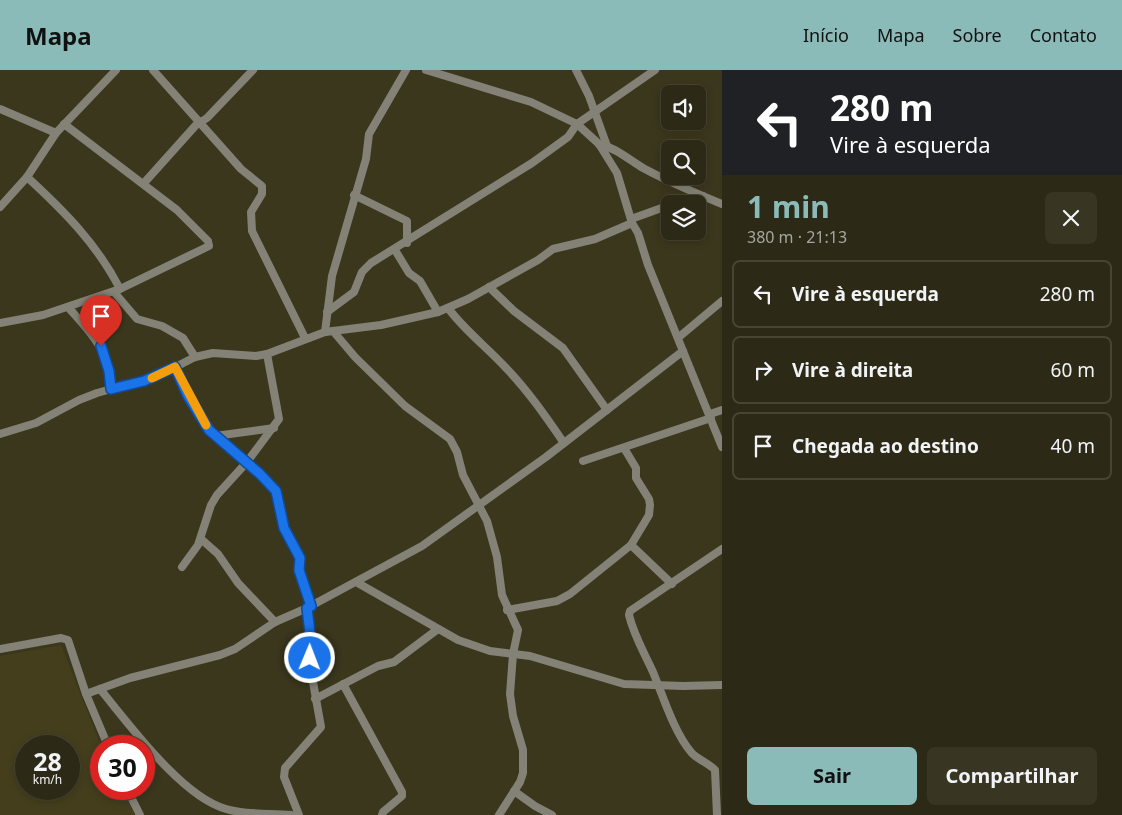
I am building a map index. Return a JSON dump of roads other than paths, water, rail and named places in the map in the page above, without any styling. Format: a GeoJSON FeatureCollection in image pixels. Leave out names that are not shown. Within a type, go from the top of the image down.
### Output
{"type":"FeatureCollection","features":[{"type":"Feature","properties":{"kind":"street"},"geometry":{"type":"LineString","coordinates":[[153,70],[241,169],[262,186],[262,194],[251,212],[252,231],[305,338]]}},
{"type":"Feature","properties":{"kind":"street"},"geometry":{"type":"LineString","coordinates":[[144,183],[199,122],[207,118],[253,70]]}},
{"type":"Feature","properties":{"kind":"street"},"geometry":{"type":"LineString","coordinates":[[406,70],[372,126],[368,149],[332,276],[328,312],[329,331],[405,406],[450,439],[457,452],[463,475],[480,505],[493,539],[502,595],[507,610],[518,630],[513,654],[510,705],[523,750],[523,772],[499,815]]}},
{"type":"Feature","properties":{"kind":"street"},"geometry":{"type":"LineString","coordinates":[[426,70],[531,102],[577,124],[599,144],[617,173],[631,221],[638,233],[648,265],[679,337],[722,447]]}},
{"type":"Feature","properties":{"kind":"street"},"geometry":{"type":"LineString","coordinates":[[576,70],[607,146]]}},
{"type":"Feature","properties":{"kind":"street"},"geometry":{"type":"LineString","coordinates":[[328,312],[354,292],[363,270],[546,154],[568,137],[577,124],[595,113],[623,90],[655,70]]}},
{"type":"Feature","properties":{"kind":"street"},"geometry":{"type":"LineString","coordinates":[[0,207],[27,177],[56,133],[112,72]]}},
{"type":"Feature","properties":{"kind":"street"},"geometry":{"type":"LineString","coordinates":[[0,109],[56,133]]}},
{"type":"Feature","properties":{"kind":"street"},"geometry":{"type":"LineString","coordinates":[[0,323],[43,315],[117,290],[154,274],[209,246],[208,241],[177,210],[64,124]]}},
{"type":"Feature","properties":{"kind":"street"},"geometry":{"type":"LineString","coordinates":[[599,144],[607,146],[642,167],[701,195]]}},
{"type":"Feature","properties":{"kind":"street"},"geometry":{"type":"LineString","coordinates":[[27,177],[80,229],[99,252],[117,290],[137,319],[162,326],[183,338],[196,357]]}},
{"type":"Feature","properties":{"kind":"street"},"geometry":{"type":"LineString","coordinates":[[354,194],[406,221],[407,243]]}},
{"type":"Feature","properties":{"kind":"street"},"geometry":{"type":"LineString","coordinates":[[706,197],[722,204]]}},
{"type":"Feature","properties":{"kind":"street"},"geometry":{"type":"LineString","coordinates":[[0,434],[36,423],[79,400],[111,389],[144,381],[196,357],[213,353],[256,356],[267,354],[305,338],[329,331],[381,325],[438,312],[489,287],[553,249],[595,239],[661,209]]}},
{"type":"Feature","properties":{"kind":"street"},"geometry":{"type":"LineString","coordinates":[[395,250],[409,273],[420,281],[438,312]]}},
{"type":"Feature","properties":{"kind":"street"},"geometry":{"type":"LineString","coordinates":[[489,287],[514,311],[563,348],[607,410]]}},
{"type":"Feature","properties":{"kind":"street"},"geometry":{"type":"LineString","coordinates":[[679,337],[722,301]]}},
{"type":"Feature","properties":{"kind":"street"},"geometry":{"type":"LineString","coordinates":[[68,307],[101,346],[109,371],[111,389]]}},
{"type":"Feature","properties":{"kind":"street"},"geometry":{"type":"LineString","coordinates":[[448,308],[461,325],[524,388],[564,443]]}},
{"type":"Feature","properties":{"kind":"street"},"geometry":{"type":"LineString","coordinates":[[86,694],[130,678],[220,655],[235,649],[276,622],[309,607],[422,546],[564,443],[684,351]]}},
{"type":"Feature","properties":{"kind":"street"},"geometry":{"type":"LineString","coordinates":[[182,567],[201,540],[211,505],[247,462],[260,441],[274,428],[279,419],[267,354]]}},
{"type":"Feature","properties":{"kind":"street"},"geometry":{"type":"LineString","coordinates":[[175,367],[188,396],[209,430],[270,483],[278,497],[282,523],[300,558],[299,570],[309,607],[310,665],[321,727],[285,768],[284,773],[300,815]]}},
{"type":"Feature","properties":{"kind":"street"},"geometry":{"type":"LineString","coordinates":[[583,461],[624,448],[711,416],[722,410]]}},
{"type":"Feature","properties":{"kind":"street"},"geometry":{"type":"LineString","coordinates":[[215,436],[274,428]]}},
{"type":"Feature","properties":{"kind":"street"},"geometry":{"type":"LineString","coordinates":[[507,610],[557,601],[570,594],[631,545],[649,515],[650,499],[636,478],[636,468],[624,448]]}},
{"type":"Feature","properties":{"kind":"street"},"geometry":{"type":"LineString","coordinates":[[201,540],[218,554],[238,583],[276,622]]}},
{"type":"Feature","properties":{"kind":"street"},"geometry":{"type":"LineString","coordinates":[[631,545],[672,584]]}},
{"type":"Feature","properties":{"kind":"street"},"geometry":{"type":"LineString","coordinates":[[717,815],[715,770],[700,757],[691,753],[638,644],[629,615],[630,611],[722,549]]}},
{"type":"Feature","properties":{"kind":"street"},"geometry":{"type":"LineString","coordinates":[[356,582],[458,640],[490,651],[530,656],[624,684],[659,686],[722,685]]}},
{"type":"Feature","properties":{"kind":"street"},"geometry":{"type":"LineString","coordinates":[[315,699],[378,666],[394,662],[438,629]]}},
{"type":"Feature","properties":{"kind":"street"},"geometry":{"type":"LineString","coordinates":[[0,649],[61,638],[68,640],[86,694],[103,735]]}},
{"type":"Feature","properties":{"kind":"street"},"geometry":{"type":"LineString","coordinates":[[343,684],[402,792],[399,801],[383,812],[382,815]]}},
{"type":"Feature","properties":{"kind":"street"},"geometry":{"type":"LineString","coordinates":[[100,689],[157,758],[201,797],[226,809],[291,815]]}},
{"type":"Feature","properties":{"kind":"street"},"geometry":{"type":"LineString","coordinates":[[514,791],[552,815]]}},
{"type":"Feature","properties":{"kind":"street"},"geometry":{"type":"LineString","coordinates":[[132,800],[140,815]]}}]}
